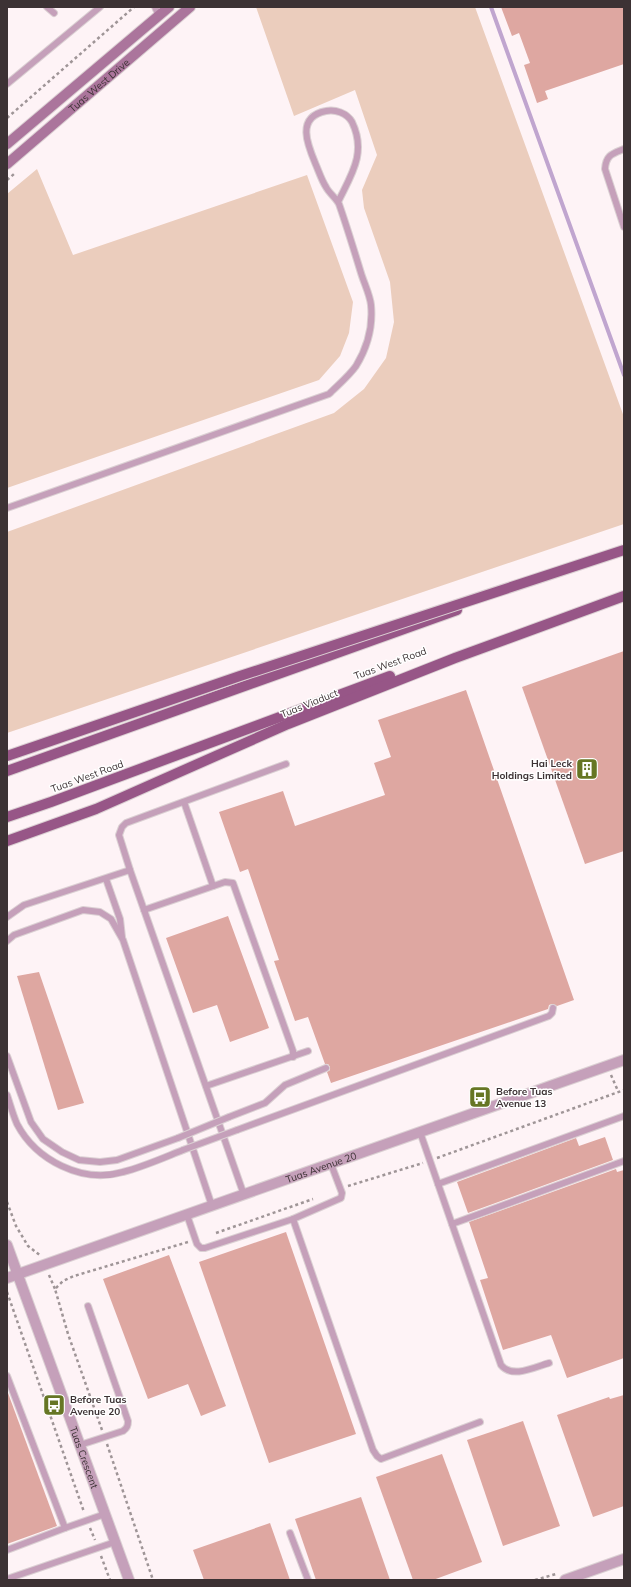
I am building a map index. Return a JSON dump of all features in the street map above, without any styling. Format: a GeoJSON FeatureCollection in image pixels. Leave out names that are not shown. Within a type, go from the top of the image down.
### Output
{"type":"FeatureCollection","features":[{"type":"Feature","properties":{"kind":"main road","name":"Tuas West Drive"},"geometry":{"type":"LineString","coordinates":[[7,144],[157,11],[169,7]]}},
{"type":"Feature","properties":{"kind":"main road","name":"Tuas West Drive"},"geometry":{"type":"LineString","coordinates":[[7,164],[190,7]]}},
{"type":"Feature","properties":{"kind":"main road"},"geometry":{"type":"LineString","coordinates":[[7,756],[240,676],[622,551]]}},
{"type":"Feature","properties":{"kind":"main road"},"geometry":{"type":"LineString","coordinates":[[7,771],[622,551]]}},
{"type":"Feature","properties":{"kind":"main road","name":"Tuas West Road"},"geometry":{"type":"LineString","coordinates":[[7,817],[624,590]]}},
{"type":"Feature","properties":{"kind":"main road","name":"Tuas Viaduct"},"geometry":{"type":"LineString","coordinates":[[7,841],[96,809],[296,721],[455,658],[624,596]]}},
{"type":"Feature","properties":{"kind":"street","name":"Tuas Avenue 20"},"geometry":{"type":"LineString","coordinates":[[7,1278],[624,1060]]}},
{"type":"Feature","properties":{"kind":"street","name":"Tuas Crescent"},"geometry":{"type":"LineString","coordinates":[[7,1245],[129,1580]]}},
{"type":"Feature","properties":{"kind":"street"},"geometry":{"type":"LineString","coordinates":[[565,1580],[624,1558]]}},
{"type":"Feature","properties":{"kind":"lane"},"geometry":{"type":"LineString","coordinates":[[47,7],[54,13]]}},
{"type":"Feature","properties":{"kind":"lane"},"geometry":{"type":"LineString","coordinates":[[7,84],[100,7]]}},
{"type":"Feature","properties":{"kind":"lane"},"geometry":{"type":"LineString","coordinates":[[7,508],[328,394],[355,367],[368,340],[371,304],[338,202],[326,187],[309,149],[305,132],[307,125],[313,116],[318,113],[330,111],[342,113],[351,121],[358,148],[358,158],[355,167],[338,202]]}},
{"type":"Feature","properties":{"kind":"lane"},"geometry":{"type":"LineString","coordinates":[[624,149],[612,154],[606,160],[605,169],[624,227]]}},
{"type":"Feature","properties":{"kind":"lane"},"geometry":{"type":"LineString","coordinates":[[244,1194],[119,835],[122,827],[126,823],[286,764]]}},
{"type":"Feature","properties":{"kind":"lane"},"geometry":{"type":"LineString","coordinates":[[184,802],[213,886]]}},
{"type":"Feature","properties":{"kind":"lane"},"geometry":{"type":"LineString","coordinates":[[7,916],[24,905],[130,870]]}},
{"type":"Feature","properties":{"kind":"lane"},"geometry":{"type":"LineString","coordinates":[[106,878],[120,919],[123,940],[212,1206]]}},
{"type":"Feature","properties":{"kind":"lane"},"geometry":{"type":"LineString","coordinates":[[144,910],[224,882],[233,883],[293,1051],[293,1057]]}},
{"type":"Feature","properties":{"kind":"lane"},"geometry":{"type":"LineString","coordinates":[[7,941],[14,935],[83,910],[100,912],[111,919],[123,940]]}},
{"type":"Feature","properties":{"kind":"lane"},"geometry":{"type":"LineString","coordinates":[[7,1095],[17,1123],[33,1147],[54,1163],[76,1172],[98,1176],[122,1173],[549,1016],[552,1014],[553,1008]]}},
{"type":"Feature","properties":{"kind":"lane"},"geometry":{"type":"LineString","coordinates":[[206,1086],[308,1051]]}},
{"type":"Feature","properties":{"kind":"lane"},"geometry":{"type":"LineString","coordinates":[[7,1056],[31,1122],[43,1139],[62,1152],[79,1160],[100,1162],[116,1160],[143,1152],[265,1103],[285,1085],[326,1068]]}},
{"type":"Feature","properties":{"kind":"lane"},"geometry":{"type":"LineString","coordinates":[[438,1184],[624,1116]]}},
{"type":"Feature","properties":{"kind":"lane"},"geometry":{"type":"LineString","coordinates":[[420,1132],[501,1365],[508,1370],[517,1372],[549,1363]]}},
{"type":"Feature","properties":{"kind":"lane"},"geometry":{"type":"LineString","coordinates":[[452,1224],[624,1162]]}},
{"type":"Feature","properties":{"kind":"lane"},"geometry":{"type":"LineString","coordinates":[[187,1215],[196,1240],[201,1248],[205,1248],[293,1219],[341,1198],[342,1193],[331,1164]]}},
{"type":"Feature","properties":{"kind":"lane"},"geometry":{"type":"LineString","coordinates":[[293,1219],[376,1456],[380,1459],[480,1422]]}},
{"type":"Feature","properties":{"kind":"lane"},"geometry":{"type":"LineString","coordinates":[[80,1445],[126,1429],[128,1421],[88,1306]]}},
{"type":"Feature","properties":{"kind":"lane"},"geometry":{"type":"LineString","coordinates":[[7,1376],[65,1528]]}},
{"type":"Feature","properties":{"kind":"lane"},"geometry":{"type":"LineString","coordinates":[[7,1550],[105,1514]]}},
{"type":"Feature","properties":{"kind":"lane"},"geometry":{"type":"LineString","coordinates":[[290,1533],[308,1580]]}},
{"type":"Feature","properties":{"kind":"lane"},"geometry":{"type":"LineString","coordinates":[[7,1579],[115,1542]]}},
{"type":"Feature","properties":{"kind":"path"},"geometry":{"type":"LineString","coordinates":[[7,118],[134,7]]}},
{"type":"Feature","properties":{"kind":"path"},"geometry":{"type":"LineString","coordinates":[[607,1066],[618,1091]]}},
{"type":"Feature","properties":{"kind":"path"},"geometry":{"type":"LineString","coordinates":[[340,1189],[430,1161],[624,1090]]}},
{"type":"Feature","properties":{"kind":"path"},"geometry":{"type":"LineString","coordinates":[[153,1580],[105,1437],[68,1334],[55,1289],[63,1281],[74,1276],[196,1240],[318,1197]]}},
{"type":"Feature","properties":{"kind":"path"},"geometry":{"type":"LineString","coordinates":[[7,1202],[16,1226],[28,1246],[39,1254]]}},
{"type":"Feature","properties":{"kind":"path"},"geometry":{"type":"LineString","coordinates":[[7,1292],[87,1521],[110,1580]]}},
{"type":"Feature","properties":{"kind":"shaded area"},"geometry":{"type":"Polygon","coordinates":[[[256,7],[475,7],[624,417],[624,524],[7,733],[7,532],[334,413],[364,389],[386,358],[394,322],[390,282],[364,208],[362,190],[377,155],[355,90],[294,116],[256,7]]]}},
{"type":"Feature","properties":{"kind":"shaded area"},"geometry":{"type":"Polygon","coordinates":[[[37,169],[73,255],[307,175],[353,302],[349,333],[340,356],[319,380],[7,488],[7,194],[37,169]]]}},
{"type":"Feature","properties":{"kind":"building"},"geometry":{"type":"Polygon","coordinates":[[[501,7],[624,7],[624,64],[545,91],[548,99],[537,103],[524,65],[530,63],[519,33],[512,36],[501,7]]]}},
{"type":"Feature","properties":{"kind":"building","name":"Hai Leck Holdings Limited"},"geometry":{"type":"Polygon","coordinates":[[[624,651],[624,851],[585,864],[522,687],[624,651]]]}},
{"type":"Feature","properties":{"kind":"building"},"geometry":{"type":"Polygon","coordinates":[[[466,690],[574,1000],[557,1006],[552,1004],[549,1005],[548,1009],[331,1083],[327,1072],[330,1070],[330,1067],[328,1064],[325,1064],[308,1017],[295,1021],[274,961],[279,960],[248,869],[240,872],[219,812],[283,791],[295,826],[385,795],[374,763],[391,757],[378,720],[466,690]]]}},
{"type":"Feature","properties":{"kind":"building"},"geometry":{"type":"Polygon","coordinates":[[[228,916],[269,1028],[230,1042],[217,1005],[193,1013],[166,938],[228,916]]]}},
{"type":"Feature","properties":{"kind":"building"},"geometry":{"type":"Polygon","coordinates":[[[39,972],[84,1103],[58,1110],[17,976],[39,972]]]}},
{"type":"Feature","properties":{"kind":"building"},"geometry":{"type":"Polygon","coordinates":[[[605,1137],[613,1160],[468,1213],[457,1182],[576,1138],[579,1146],[605,1137]]]}},
{"type":"Feature","properties":{"kind":"building"},"geometry":{"type":"Polygon","coordinates":[[[616,1169],[617,1172],[624,1170],[624,1358],[567,1378],[551,1335],[503,1350],[480,1280],[488,1278],[469,1222],[616,1169]]]}},
{"type":"Feature","properties":{"kind":"building"},"geometry":{"type":"Polygon","coordinates":[[[286,1232],[356,1434],[269,1463],[199,1262],[286,1232]]]}},
{"type":"Feature","properties":{"kind":"building"},"geometry":{"type":"Polygon","coordinates":[[[169,1255],[226,1406],[201,1416],[188,1384],[148,1399],[103,1279],[169,1255]]]}},
{"type":"Feature","properties":{"kind":"building"},"geometry":{"type":"Polygon","coordinates":[[[7,1393],[57,1526],[7,1544],[7,1393]]]}},
{"type":"Feature","properties":{"kind":"building"},"geometry":{"type":"Polygon","coordinates":[[[624,1395],[624,1506],[593,1517],[557,1415],[609,1397],[610,1399],[624,1395]]]}},
{"type":"Feature","properties":{"kind":"building"},"geometry":{"type":"Polygon","coordinates":[[[523,1421],[560,1526],[503,1546],[467,1440],[523,1421]]]}},
{"type":"Feature","properties":{"kind":"building"},"geometry":{"type":"Polygon","coordinates":[[[442,1454],[482,1562],[433,1580],[413,1580],[376,1477],[442,1454]]]}},
{"type":"Feature","properties":{"kind":"building"},"geometry":{"type":"Polygon","coordinates":[[[361,1497],[390,1580],[316,1580],[295,1519],[361,1497]]]}},
{"type":"Feature","properties":{"kind":"building"},"geometry":{"type":"Polygon","coordinates":[[[270,1523],[290,1580],[204,1580],[193,1550],[270,1523]]]}},
{"type":"Feature","properties":{"kind":"waterway"},"geometry":{"type":"LineString","coordinates":[[491,7],[624,375]]}},
{"type":"Feature","properties":{"kind":"place","name":"Hai Leck Holdings Limited"},"geometry":{"type":"Point","coordinates":[587,769]}},
{"type":"Feature","properties":{"kind":"place","name":"Before Tuas Avenue 13"},"geometry":{"type":"Point","coordinates":[480,1097]}},
{"type":"Feature","properties":{"kind":"place","name":"Before Tuas Avenue 20"},"geometry":{"type":"Point","coordinates":[54,1405]}}]}
